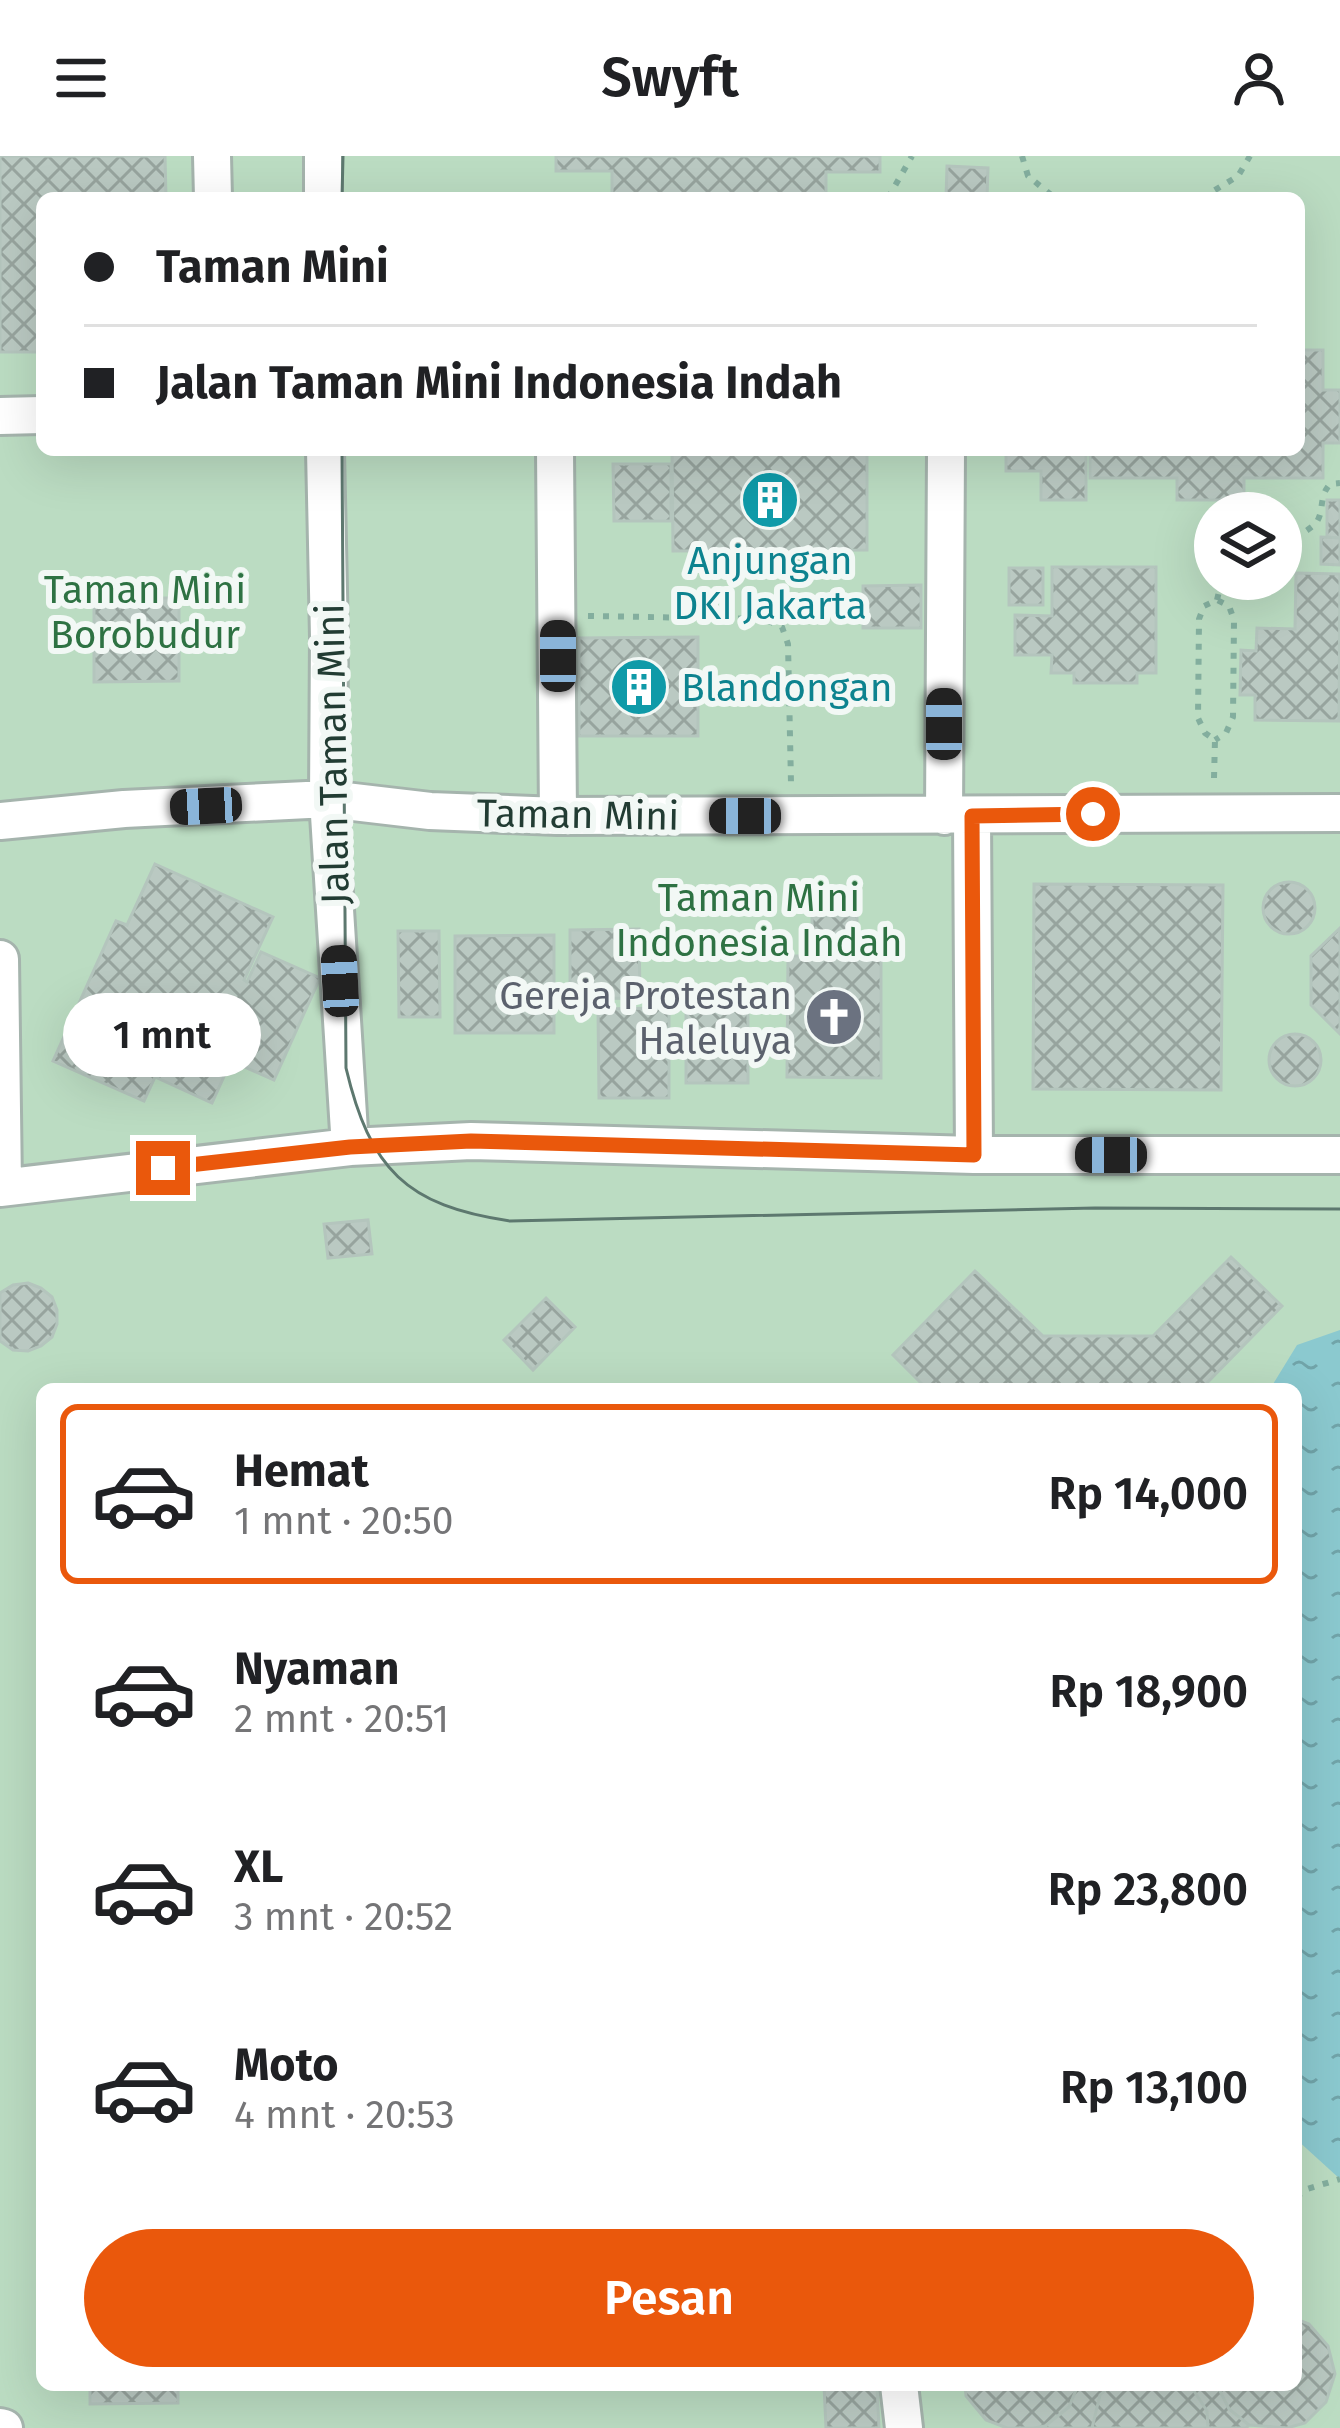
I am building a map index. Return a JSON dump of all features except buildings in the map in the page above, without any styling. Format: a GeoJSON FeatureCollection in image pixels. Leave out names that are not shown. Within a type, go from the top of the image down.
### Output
{"type":"FeatureCollection","features":[{"type":"Feature","properties":{"kind":"lane"},"geometry":{"type":"LineString","coordinates":[[212,156],[213,192]]}},
{"type":"Feature","properties":{"kind":"lane"},"geometry":{"type":"LineString","coordinates":[[323,156],[323,192]]}},
{"type":"Feature","properties":{"kind":"lane"},"geometry":{"type":"LineString","coordinates":[[0,416],[36,415]]}},
{"type":"Feature","properties":{"kind":"lane","name":"Jalan Taman Mini"},"geometry":{"type":"LineString","coordinates":[[325,456],[328,799],[350,1147]]}},
{"type":"Feature","properties":{"kind":"lane"},"geometry":{"type":"LineString","coordinates":[[555,456],[558,816]]}},
{"type":"Feature","properties":{"kind":"lane"},"geometry":{"type":"LineString","coordinates":[[946,456],[974,1155]]}},
{"type":"Feature","properties":{"kind":"lane","name":"Taman Mini"},"geometry":{"type":"LineString","coordinates":[[0,821],[124,809],[328,799],[430,811],[558,816],[1340,812]]}},
{"type":"Feature","properties":{"kind":"lane"},"geometry":{"type":"LineString","coordinates":[[0,959],[2,1187],[350,1147],[471,1141],[974,1155],[1340,1155]]}},
{"type":"Feature","properties":{"kind":"lane"},"geometry":{"type":"LineString","coordinates":[[900,2391],[904,2428]]}},
{"type":"Feature","properties":{"kind":"path"},"geometry":{"type":"LineString","coordinates":[[891,192],[912,156]]}},
{"type":"Feature","properties":{"kind":"path"},"geometry":{"type":"LineString","coordinates":[[1022,156],[1028,176],[1048,192]]}},
{"type":"Feature","properties":{"kind":"path"},"geometry":{"type":"LineString","coordinates":[[1212,192],[1238,176],[1250,156]]}},
{"type":"Feature","properties":{"kind":"path"},"geometry":{"type":"LineString","coordinates":[[1302,532],[1320,516],[1322,493],[1330,484],[1340,483]]}},
{"type":"Feature","properties":{"kind":"path"},"geometry":{"type":"LineString","coordinates":[[1216,600],[1228,606],[1234,620],[1233,717],[1226,733],[1215,740],[1205,733],[1198,718],[1198,639],[1204,606],[1216,600]]}},
{"type":"Feature","properties":{"kind":"path"},"geometry":{"type":"LineString","coordinates":[[558,616],[764,619],[782,627],[788,644],[791,817]]}},
{"type":"Feature","properties":{"kind":"path"},"geometry":{"type":"LineString","coordinates":[[1214,812],[1215,740]]}},
{"type":"Feature","properties":{"kind":"path"},"geometry":{"type":"LineString","coordinates":[[1302,2192],[1337,2179]]}},
{"type":"Feature","properties":{"kind":"green space","name":"Taman Mini Indonesia Indah"},"geometry":{"type":"Polygon","coordinates":[[[0,156],[1340,156],[1340,2428],[0,2428],[0,156]]]}},
{"type":"Feature","properties":{"kind":"water"},"geometry":{"type":"Polygon","coordinates":[[[1340,1330],[1340,2179],[1302,2144],[1302,1383],[1274,1383],[1297,1345],[1340,1330]]]}},
{"type":"Feature","properties":{"kind":"tram line"},"geometry":{"type":"LineString","coordinates":[[342,192],[343,156]]}},
{"type":"Feature","properties":{"kind":"tram line"},"geometry":{"type":"LineString","coordinates":[[342,456],[346,1068],[367,1132],[381,1157],[419,1193],[444,1205],[510,1221],[1095,1208],[1340,1209]]}},
{"type":"Feature","properties":{"kind":"place","name":"Anjungan DKI Jakarta"},"geometry":{"type":"Point","coordinates":[770,500]}},
{"type":"Feature","properties":{"kind":"place","name":"Blandongan"},"geometry":{"type":"Point","coordinates":[639,687]}},
{"type":"Feature","properties":{"kind":"place","name":"Gereja Protestan Haleluya"},"geometry":{"type":"Point","coordinates":[834,1017]}},
{"type":"Feature","properties":{"kind":"route"},"geometry":{"type":"LineString","coordinates":[[163,1168],[350,1147],[471,1141],[974,1155],[972,816],[1093,814]]}},
{"type":"Feature","properties":{"kind":"park label","name":"Taman Mini Borobudur"},"geometry":{"type":"Point","coordinates":[145,612]}}]}
